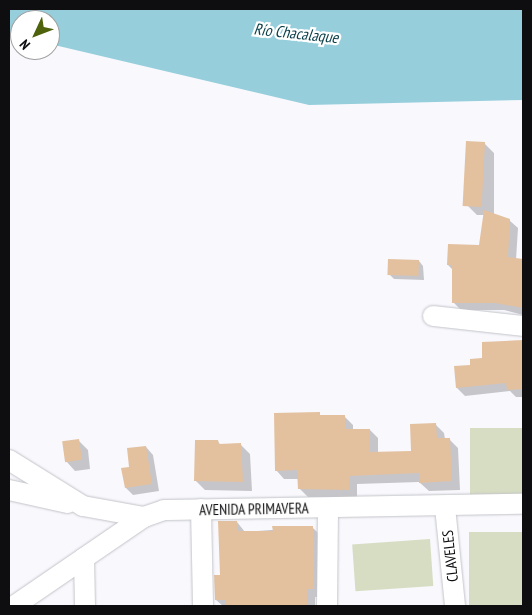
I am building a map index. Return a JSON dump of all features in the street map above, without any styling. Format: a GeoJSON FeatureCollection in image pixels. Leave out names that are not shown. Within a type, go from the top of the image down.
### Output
{"type":"FeatureCollection","features":[{"type":"Feature","properties":{"kind":"street"},"geometry":{"type":"LineString","coordinates":[[433,316],[523,326]]}},
{"type":"Feature","properties":{"kind":"street"},"geometry":{"type":"LineString","coordinates":[[9,460],[83,506]]}},
{"type":"Feature","properties":{"kind":"street"},"geometry":{"type":"LineString","coordinates":[[9,490],[144,517]]}},
{"type":"Feature","properties":{"kind":"street","name":"AVENIDA PRIMAVERA"},"geometry":{"type":"LineString","coordinates":[[14,606],[144,517],[164,510],[523,504]]}},
{"type":"Feature","properties":{"kind":"street","name":"CLAVELES"},"geometry":{"type":"LineString","coordinates":[[445,506],[455,606]]}},
{"type":"Feature","properties":{"kind":"street"},"geometry":{"type":"LineString","coordinates":[[327,606],[328,508]]}},
{"type":"Feature","properties":{"kind":"street"},"geometry":{"type":"LineString","coordinates":[[201,509],[203,606]]}},
{"type":"Feature","properties":{"kind":"street"},"geometry":{"type":"LineString","coordinates":[[84,558],[85,606]]}},
{"type":"Feature","properties":{"kind":"green space"},"geometry":{"type":"Polygon","coordinates":[[[470,428],[523,428],[523,496],[470,496],[470,428]]]}},
{"type":"Feature","properties":{"kind":"green space"},"geometry":{"type":"Polygon","coordinates":[[[469,532],[523,532],[523,606],[469,606],[469,532]]]}},
{"type":"Feature","properties":{"kind":"green space"},"geometry":{"type":"Polygon","coordinates":[[[430,539],[433,586],[355,591],[352,544],[430,539]]]}},
{"type":"Feature","properties":{"kind":"water","name":"Río Chacalaque"},"geometry":{"type":"Polygon","coordinates":[[[9,9],[523,9],[523,100],[309,105],[60,46],[60,10],[10,10],[9,34],[9,9]]]}},
{"type":"Feature","properties":{"kind":"building"},"geometry":{"type":"Polygon","coordinates":[[[466,141],[485,142],[482,207],[463,206],[466,141]]]}},
{"type":"Feature","properties":{"kind":"building"},"geometry":{"type":"Polygon","coordinates":[[[484,210],[510,219],[508,257],[523,259],[523,308],[495,303],[452,303],[452,265],[447,265],[448,244],[479,245],[484,210]]]}},
{"type":"Feature","properties":{"kind":"building"},"geometry":{"type":"Polygon","coordinates":[[[388,259],[419,260],[418,276],[387,275],[388,259]]]}},
{"type":"Feature","properties":{"kind":"building"},"geometry":{"type":"Polygon","coordinates":[[[523,340],[523,389],[507,390],[506,383],[456,388],[454,366],[470,365],[470,359],[482,358],[482,342],[523,340]]]}},
{"type":"Feature","properties":{"kind":"building"},"geometry":{"type":"Polygon","coordinates":[[[320,412],[320,415],[345,415],[345,429],[370,429],[370,452],[411,451],[410,424],[436,423],[437,438],[450,438],[452,481],[419,483],[419,473],[349,476],[349,490],[298,489],[297,470],[275,471],[274,413],[320,412]]]}},
{"type":"Feature","properties":{"kind":"building"},"geometry":{"type":"Polygon","coordinates":[[[79,439],[82,460],[65,462],[62,441],[79,439]]]}},
{"type":"Feature","properties":{"kind":"building"},"geometry":{"type":"Polygon","coordinates":[[[195,440],[218,440],[219,444],[241,443],[243,482],[194,481],[195,440]]]}},
{"type":"Feature","properties":{"kind":"building"},"geometry":{"type":"Polygon","coordinates":[[[146,446],[152,484],[125,488],[121,468],[129,467],[127,448],[146,446]]]}},
{"type":"Feature","properties":{"kind":"building"},"geometry":{"type":"Polygon","coordinates":[[[218,521],[237,521],[237,531],[273,531],[272,526],[313,526],[314,589],[308,589],[307,606],[225,606],[225,600],[215,600],[214,575],[220,575],[218,521]]]}}]}
